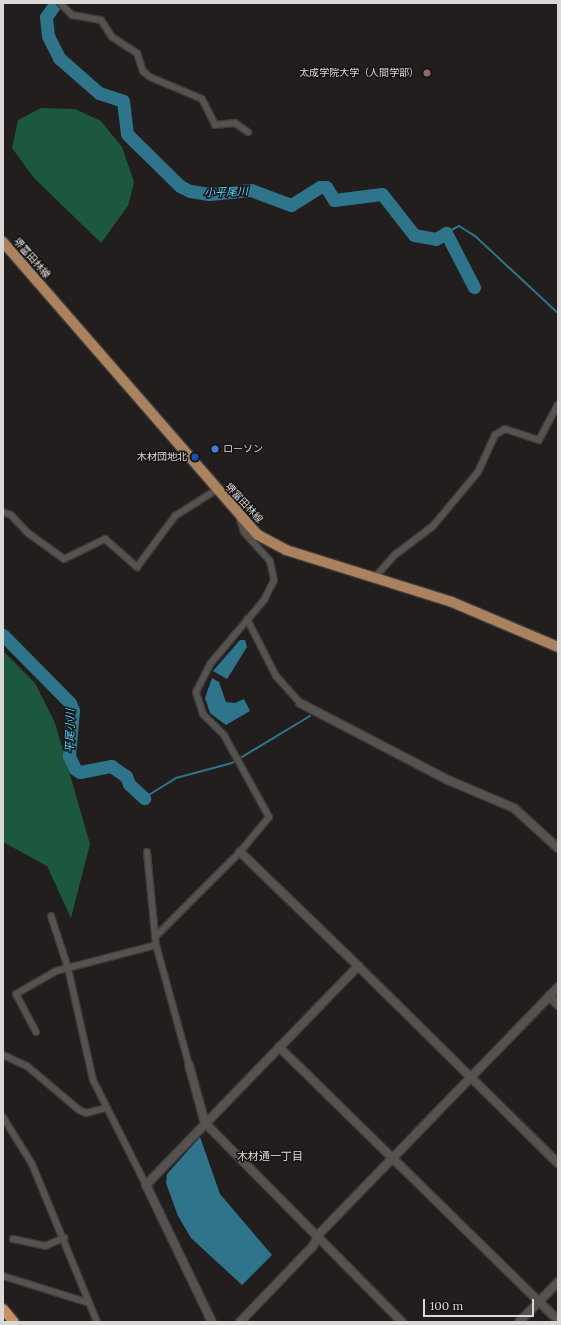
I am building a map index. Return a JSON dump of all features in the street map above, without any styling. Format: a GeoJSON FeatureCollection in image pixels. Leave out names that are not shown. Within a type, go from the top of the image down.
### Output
{"type":"FeatureCollection","features":[{"type":"Feature","properties":{"kind":"highway"},"geometry":{"type":"LineString","coordinates":[[3,1309],[14,1322]]}},
{"type":"Feature","properties":{"kind":"main road","name":"堺富田林線"},"geometry":{"type":"LineString","coordinates":[[3,242],[239,517],[258,535],[280,548],[452,602],[558,647]]}},
{"type":"Feature","properties":{"kind":"street"},"geometry":{"type":"LineString","coordinates":[[60,3],[72,15],[101,20],[112,37],[137,53],[143,71],[150,77],[202,98],[215,124],[235,123],[248,132]]}},
{"type":"Feature","properties":{"kind":"street"},"geometry":{"type":"LineString","coordinates":[[375,577],[396,554],[433,526],[478,472],[495,435],[505,429],[539,440],[558,405]]}},
{"type":"Feature","properties":{"kind":"street"},"geometry":{"type":"LineString","coordinates":[[3,512],[11,514],[28,534],[64,560],[105,538],[137,567],[175,516],[216,490]]}},
{"type":"Feature","properties":{"kind":"street"},"geometry":{"type":"LineString","coordinates":[[155,937],[240,852],[269,817],[224,735],[203,714],[196,692],[210,664],[271,589],[274,575],[270,561],[244,532],[239,517]]}},
{"type":"Feature","properties":{"kind":"street"},"geometry":{"type":"LineString","coordinates":[[247,619],[276,676],[300,703],[448,780],[514,808],[558,848]]}},
{"type":"Feature","properties":{"kind":"street"},"geometry":{"type":"LineString","coordinates":[[147,852],[156,945],[205,1123],[317,1239],[402,1322]]}},
{"type":"Feature","properties":{"kind":"street"},"geometry":{"type":"LineString","coordinates":[[240,852],[558,1163]]}},
{"type":"Feature","properties":{"kind":"street"},"geometry":{"type":"LineString","coordinates":[[51,916],[68,968],[93,1080],[146,1185],[212,1322]]}},
{"type":"Feature","properties":{"kind":"street"},"geometry":{"type":"LineString","coordinates":[[36,1032],[16,994],[68,968],[156,945]]}},
{"type":"Feature","properties":{"kind":"street"},"geometry":{"type":"LineString","coordinates":[[146,1185],[358,966]]}},
{"type":"Feature","properties":{"kind":"street"},"geometry":{"type":"LineString","coordinates":[[240,1322],[392,1158],[558,987]]}},
{"type":"Feature","properties":{"kind":"street"},"geometry":{"type":"LineString","coordinates":[[549,996],[558,1005]]}},
{"type":"Feature","properties":{"kind":"street"},"geometry":{"type":"LineString","coordinates":[[279,1047],[558,1320]]}},
{"type":"Feature","properties":{"kind":"street"},"geometry":{"type":"LineString","coordinates":[[3,1055],[27,1066],[79,1110],[86,1113],[106,1108]]}},
{"type":"Feature","properties":{"kind":"street"},"geometry":{"type":"LineString","coordinates":[[3,1117],[32,1164],[64,1238],[97,1322]]}},
{"type":"Feature","properties":{"kind":"street"},"geometry":{"type":"LineString","coordinates":[[13,1239],[45,1246],[64,1238]]}},
{"type":"Feature","properties":{"kind":"street"},"geometry":{"type":"LineString","coordinates":[[3,1276],[89,1303]]}},
{"type":"Feature","properties":{"kind":"street"},"geometry":{"type":"LineString","coordinates":[[519,1322],[558,1282]]}},
{"type":"Feature","properties":{"kind":"green space"},"geometry":{"type":"Polygon","coordinates":[[[41,108],[75,109],[101,121],[122,147],[134,182],[128,206],[101,243],[34,178],[12,148],[18,120],[41,108]]]}},
{"type":"Feature","properties":{"kind":"green space"},"geometry":{"type":"Polygon","coordinates":[[[3,651],[35,683],[55,723],[90,844],[71,918],[47,866],[3,842],[3,651]]]}},
{"type":"Feature","properties":{"kind":"water"},"geometry":{"type":"Polygon","coordinates":[[[240,640],[245,640],[247,647],[227,679],[213,671],[240,640]]]}},
{"type":"Feature","properties":{"kind":"water"},"geometry":{"type":"Polygon","coordinates":[[[212,678],[219,682],[226,702],[235,703],[244,699],[250,711],[226,725],[210,713],[205,698],[212,678]]]}},
{"type":"Feature","properties":{"kind":"water"},"geometry":{"type":"Polygon","coordinates":[[[200,1137],[220,1194],[272,1255],[242,1285],[191,1238],[178,1216],[166,1183],[167,1174],[200,1137]]]}},
{"type":"Feature","properties":{"kind":"waterway","name":"小平尾川"},"geometry":{"type":"LineString","coordinates":[[56,3],[46,17],[48,36],[59,58],[99,93],[123,101],[127,134],[180,186],[190,191],[209,194],[251,190],[291,205],[320,187],[326,187],[334,200],[382,194],[414,235],[436,239],[446,233],[474,287]]}},
{"type":"Feature","properties":{"kind":"waterway"},"geometry":{"type":"LineString","coordinates":[[446,233],[459,226],[475,236],[558,313]]}},
{"type":"Feature","properties":{"kind":"waterway","name":"平尾小川"},"geometry":{"type":"LineString","coordinates":[[3,635],[70,703],[73,710],[69,756],[75,769],[80,772],[111,766],[126,776],[129,784],[144,798]]}},
{"type":"Feature","properties":{"kind":"waterway"},"geometry":{"type":"LineString","coordinates":[[144,798],[176,778],[232,763],[310,716]]}},
{"type":"Feature","properties":{"kind":"place","name":"太成学院大学（人間学部）"},"geometry":{"type":"Point","coordinates":[427,73]}},
{"type":"Feature","properties":{"kind":"place","name":"ローソン"},"geometry":{"type":"Point","coordinates":[215,449]}},
{"type":"Feature","properties":{"kind":"place","name":"木材団地北"},"geometry":{"type":"Point","coordinates":[195,457]}},
{"type":"Feature","properties":{"kind":"district","name":"木材通一丁目"},"geometry":{"type":"Point","coordinates":[270,1156]}}]}
